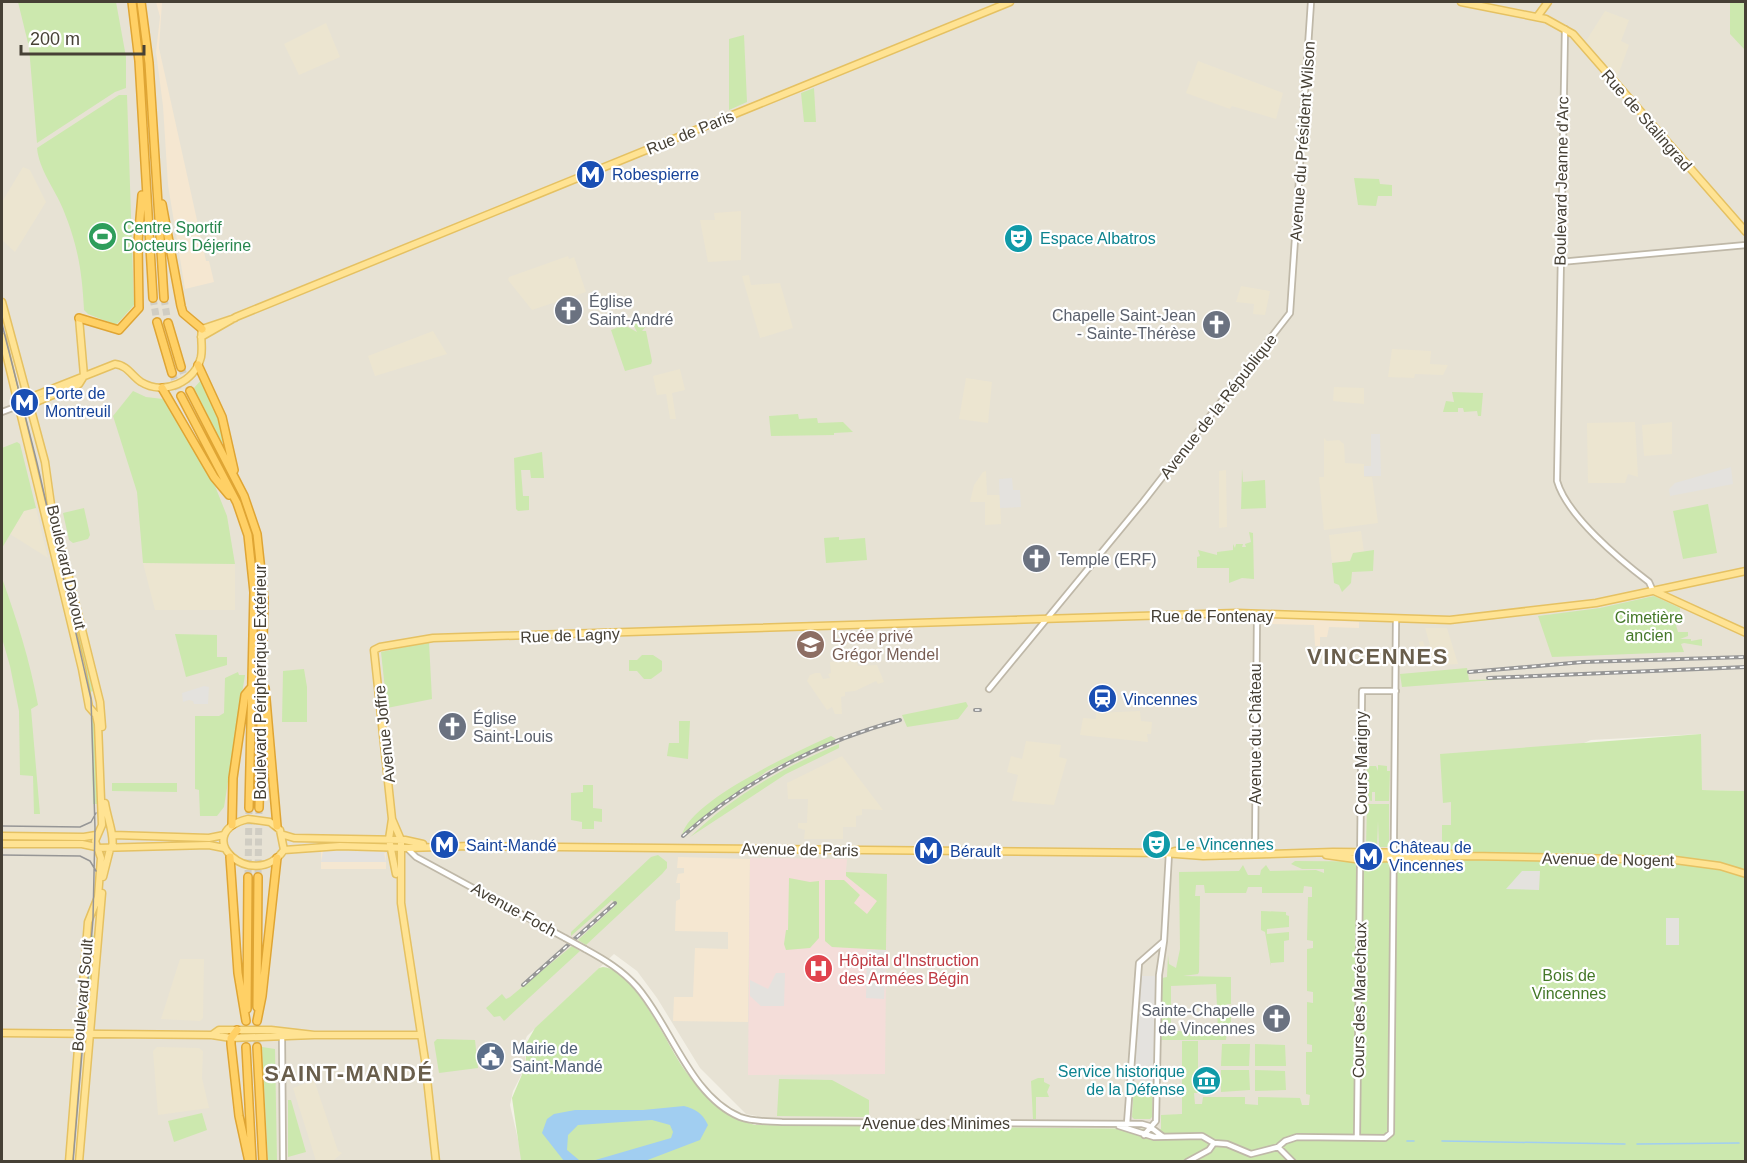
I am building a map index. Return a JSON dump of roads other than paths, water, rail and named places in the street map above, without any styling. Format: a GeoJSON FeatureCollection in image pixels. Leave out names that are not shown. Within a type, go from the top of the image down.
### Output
{"type":"FeatureCollection","features":[{"type":"Feature","properties":{"kind":"highway"},"geometry":{"type":"LineString","coordinates":[[132,2],[139,61],[153,298]]}},
{"type":"Feature","properties":{"kind":"highway"},"geometry":{"type":"LineString","coordinates":[[141,2],[149,63],[164,298]]}},
{"type":"Feature","properties":{"kind":"highway"},"geometry":{"type":"LineString","coordinates":[[155,150],[162,206],[183,314],[201,333]]}},
{"type":"Feature","properties":{"kind":"highway"},"geometry":{"type":"LineString","coordinates":[[79,318],[116,330],[124,326],[139,308],[138,242],[144,169]]}},
{"type":"Feature","properties":{"kind":"highway"},"geometry":{"type":"LineString","coordinates":[[157,322],[172,373]]}},
{"type":"Feature","properties":{"kind":"highway"},"geometry":{"type":"LineString","coordinates":[[168,323],[181,366]]}},
{"type":"Feature","properties":{"kind":"highway"},"geometry":{"type":"LineString","coordinates":[[198,365],[222,417],[238,484]]}},
{"type":"Feature","properties":{"kind":"highway"},"geometry":{"type":"LineString","coordinates":[[162,388],[214,477],[237,503]]}},
{"type":"Feature","properties":{"kind":"highway","name":"Boulevard Périphérique Extérieur"},"geometry":{"type":"LineString","coordinates":[[190,391],[238,484],[257,534],[262,566],[259,808]]}},
{"type":"Feature","properties":{"kind":"highway"},"geometry":{"type":"LineString","coordinates":[[181,396],[237,503],[248,535],[254,584],[249,808]]}},
{"type":"Feature","properties":{"kind":"highway"},"geometry":{"type":"LineString","coordinates":[[261,658],[277,826]]}},
{"type":"Feature","properties":{"kind":"highway"},"geometry":{"type":"LineString","coordinates":[[232,825],[236,758],[245,695],[250,689]]}},
{"type":"Feature","properties":{"kind":"highway"},"geometry":{"type":"LineString","coordinates":[[230,857],[238,973],[246,1021],[248,877]]}},
{"type":"Feature","properties":{"kind":"highway"},"geometry":{"type":"LineString","coordinates":[[258,877],[257,1021],[262,996],[277,858]]}},
{"type":"Feature","properties":{"kind":"highway"},"geometry":{"type":"LineString","coordinates":[[237,1030],[231,1038],[239,1116],[251,1161]]}},
{"type":"Feature","properties":{"kind":"highway"},"geometry":{"type":"LineString","coordinates":[[246,1047],[251,1161]]}},
{"type":"Feature","properties":{"kind":"highway"},"geometry":{"type":"LineString","coordinates":[[256,1047],[263,1161]]}},
{"type":"Feature","properties":{"kind":"main road","name":"Rue de Paris"},"geometry":{"type":"LineString","coordinates":[[201,333],[1010,2]]}},
{"type":"Feature","properties":{"kind":"main road"},"geometry":{"type":"LineString","coordinates":[[1461,2],[1537,17],[1565,29]]}},
{"type":"Feature","properties":{"kind":"main road"},"geometry":{"type":"LineString","coordinates":[[1537,17],[1547,2]]}},
{"type":"Feature","properties":{"kind":"main road","name":"Rue de Stalingrad"},"geometry":{"type":"LineString","coordinates":[[1565,29],[1574,35],[1727,214],[1746,232]]}},
{"type":"Feature","properties":{"kind":"main road","name":"Boulevard Davout"},"geometry":{"type":"LineString","coordinates":[[2,302],[45,462],[51,506],[100,702],[104,793],[108,825],[112,835]]}},
{"type":"Feature","properties":{"kind":"main road"},"geometry":{"type":"LineString","coordinates":[[79,318],[84,376]]}},
{"type":"Feature","properties":{"kind":"main road"},"geometry":{"type":"LineString","coordinates":[[18,406],[79,384],[84,376],[115,364],[126,368],[143,383],[162,388],[185,380],[198,365],[202,352],[201,333]]}},
{"type":"Feature","properties":{"kind":"main road","name":"Boulevard Davout"},"geometry":{"type":"LineString","coordinates":[[2,337],[82,669],[87,703],[96,715],[98,724],[102,825],[97,834]]}},
{"type":"Feature","properties":{"kind":"main road","name":"Rue de Fontenay"},"geometry":{"type":"LineString","coordinates":[[768,629],[1257,615],[1396,620],[1466,619],[1596,603],[1746,571]]}},
{"type":"Feature","properties":{"kind":"main road"},"geometry":{"type":"LineString","coordinates":[[1653,591],[1746,633]]}},
{"type":"Feature","properties":{"kind":"main road","name":"Rue de Lagny"},"geometry":{"type":"LineString","coordinates":[[374,650],[433,638],[768,629]]}},
{"type":"Feature","properties":{"kind":"main road","name":"Avenue Joffre"},"geometry":{"type":"LineString","coordinates":[[374,650],[392,819]]}},
{"type":"Feature","properties":{"kind":"main road"},"geometry":{"type":"LineString","coordinates":[[248,819],[260,819],[277,826],[284,835],[284,850],[277,858],[266,864],[247,866],[230,857],[224,848],[224,835],[232,825],[248,819]]}},
{"type":"Feature","properties":{"kind":"main road"},"geometry":{"type":"LineString","coordinates":[[392,819],[390,848],[401,903],[425,1060],[436,1161]]}},
{"type":"Feature","properties":{"kind":"main road"},"geometry":{"type":"LineString","coordinates":[[392,819],[404,848],[399,872],[401,903]]}},
{"type":"Feature","properties":{"kind":"main road"},"geometry":{"type":"LineString","coordinates":[[2,836],[84,837],[97,834],[209,838],[224,835]]}},
{"type":"Feature","properties":{"kind":"main road","name":"Boulevard Soult"},"geometry":{"type":"LineString","coordinates":[[69,1161],[88,922],[99,897],[101,858],[96,848],[97,834]]}},
{"type":"Feature","properties":{"kind":"main road","name":"Boulevard Soult"},"geometry":{"type":"LineString","coordinates":[[79,1161],[92,1034],[103,877],[112,835]]}},
{"type":"Feature","properties":{"kind":"main road","name":"Avenue de Paris"},"geometry":{"type":"LineString","coordinates":[[284,835],[389,839],[431,846],[1169,853],[1194,856],[1322,854],[1361,858],[1394,858]]}},
{"type":"Feature","properties":{"kind":"main road"},"geometry":{"type":"LineString","coordinates":[[2,844],[82,844],[96,848],[209,845],[224,848]]}},
{"type":"Feature","properties":{"kind":"main road","name":"Avenue de Paris"},"geometry":{"type":"LineString","coordinates":[[284,850],[315,847],[404,848],[416,845]]}},
{"type":"Feature","properties":{"kind":"main road","name":"Avenue de Nogent"},"geometry":{"type":"LineString","coordinates":[[1394,858],[1468,856],[1675,860],[1720,866],[1746,873]]}},
{"type":"Feature","properties":{"kind":"main road"},"geometry":{"type":"LineString","coordinates":[[212,1035],[219,1030],[271,1030],[314,1035]]}},
{"type":"Feature","properties":{"kind":"main road"},"geometry":{"type":"LineString","coordinates":[[2,1033],[212,1035],[231,1038],[420,1035]]}},
{"type":"Feature","properties":{"kind":"street","name":"Avenue du Président Wilson"},"geometry":{"type":"LineString","coordinates":[[1290,313],[1311,2]]}},
{"type":"Feature","properties":{"kind":"street","name":"Boulevard Jeanne d'Arc"},"geometry":{"type":"LineString","coordinates":[[1565,29],[1556,453],[1560,493],[1572,513],[1647,581],[1653,591]]}},
{"type":"Feature","properties":{"kind":"street"},"geometry":{"type":"LineString","coordinates":[[1560,262],[1746,246]]}},
{"type":"Feature","properties":{"kind":"street","name":"Avenue de la République"},"geometry":{"type":"LineString","coordinates":[[989,689],[1130,517],[1290,313]]}},
{"type":"Feature","properties":{"kind":"street"},"geometry":{"type":"LineString","coordinates":[[2,412],[18,406]]}},
{"type":"Feature","properties":{"kind":"street"},"geometry":{"type":"LineString","coordinates":[[1644,593],[1648,587],[1647,581]]}},
{"type":"Feature","properties":{"kind":"street","name":"Avenue du Château"},"geometry":{"type":"LineString","coordinates":[[1255,854],[1257,615]]}},
{"type":"Feature","properties":{"kind":"street"},"geometry":{"type":"LineString","coordinates":[[1396,620],[1396,691]]}},
{"type":"Feature","properties":{"kind":"street","name":"Cours Marigny"},"geometry":{"type":"LineString","coordinates":[[1361,858],[1362,691],[1396,691],[1394,858]]}},
{"type":"Feature","properties":{"kind":"street"},"geometry":{"type":"LineString","coordinates":[[416,845],[421,859]]}},
{"type":"Feature","properties":{"kind":"street","name":"Avenue Foch"},"geometry":{"type":"LineString","coordinates":[[404,848],[606,961],[638,988],[683,1061],[716,1100],[738,1116],[756,1120]]}},
{"type":"Feature","properties":{"kind":"street"},"geometry":{"type":"LineString","coordinates":[[1144,1135],[1156,1121],[1159,975],[1164,941],[1169,853]]}},
{"type":"Feature","properties":{"kind":"street","name":"Cours des Maréchaux"},"geometry":{"type":"LineString","coordinates":[[1361,858],[1357,1137],[1389,1136],[1394,858]]}},
{"type":"Feature","properties":{"kind":"street"},"geometry":{"type":"LineString","coordinates":[[1127,1124],[1138,963],[1164,941]]}},
{"type":"Feature","properties":{"kind":"street"},"geometry":{"type":"LineString","coordinates":[[1154,948],[1161,957]]}},
{"type":"Feature","properties":{"kind":"street"},"geometry":{"type":"LineString","coordinates":[[282,1038],[283,1161]]}},
{"type":"Feature","properties":{"kind":"street","name":"Avenue des Minimes"},"geometry":{"type":"LineString","coordinates":[[756,1120],[1127,1124],[1152,1127]]}},
{"type":"Feature","properties":{"kind":"street","name":"Avenue des Minimes"},"geometry":{"type":"LineString","coordinates":[[1116,1125],[1144,1135],[1208,1138],[1214,1143],[1227,1144],[1251,1154],[1278,1147]]}},
{"type":"Feature","properties":{"kind":"street"},"geometry":{"type":"LineString","coordinates":[[1152,1127],[1162,1136]]}},
{"type":"Feature","properties":{"kind":"street"},"geometry":{"type":"LineString","coordinates":[[1293,1161],[1278,1147],[1285,1141],[1297,1137],[1357,1137]]}},
{"type":"Feature","properties":{"kind":"street"},"geometry":{"type":"LineString","coordinates":[[1187,1161],[1209,1150],[1214,1143]]}},
{"type":"Feature","properties":{"kind":"water"},"geometry":{"type":"Polygon","coordinates":[[[684,1106],[699,1112],[708,1125],[700,1140],[645,1161],[592,1161],[564,1161],[542,1133],[547,1119],[554,1114],[575,1110],[643,1110],[684,1106]],[[652,1120],[578,1125],[568,1135],[567,1150],[579,1160],[592,1161],[671,1138],[673,1132],[670,1125],[652,1120]]]}},
{"type":"Feature","properties":{"kind":"waterway"},"geometry":{"type":"LineString","coordinates":[[1407,1141],[1414,1141]]}},
{"type":"Feature","properties":{"kind":"waterway"},"geometry":{"type":"LineString","coordinates":[[1442,1141],[1625,1144]]}},
{"type":"Feature","properties":{"kind":"waterway"},"geometry":{"type":"LineString","coordinates":[[1637,1144],[1739,1143]]}},
{"type":"Feature","properties":{"kind":"tunnel"},"geometry":{"type":"LineString","coordinates":[[153,298],[157,322]]}},
{"type":"Feature","properties":{"kind":"tunnel"},"geometry":{"type":"LineString","coordinates":[[164,298],[168,323]]}},
{"type":"Feature","properties":{"kind":"tunnel"},"geometry":{"type":"LineString","coordinates":[[181,367],[190,391]]}},
{"type":"Feature","properties":{"kind":"tunnel"},"geometry":{"type":"LineString","coordinates":[[172,373],[181,396]]}},
{"type":"Feature","properties":{"kind":"tunnel"},"geometry":{"type":"LineString","coordinates":[[248,877],[249,808]]}},
{"type":"Feature","properties":{"kind":"tunnel"},"geometry":{"type":"LineString","coordinates":[[258,877],[259,808]]}},
{"type":"Feature","properties":{"kind":"tunnel"},"geometry":{"type":"LineString","coordinates":[[257,1021],[257,1047]]}},
{"type":"Feature","properties":{"kind":"tram line"},"geometry":{"type":"LineString","coordinates":[[2,324],[37,463],[91,699],[95,828],[93,919],[73,1162]]}},
{"type":"Feature","properties":{"kind":"tram line"},"geometry":{"type":"LineString","coordinates":[[2,826],[80,827],[91,822],[96,813]]}},
{"type":"Feature","properties":{"kind":"tram line"},"geometry":{"type":"LineString","coordinates":[[2,855],[80,856],[90,861],[96,871]]}},
{"type":"Feature","properties":{"kind":"railway"},"geometry":{"type":"LineString","coordinates":[[1469,672],[1583,662],[1746,657]]}},
{"type":"Feature","properties":{"kind":"railway"},"geometry":{"type":"LineString","coordinates":[[1488,678],[1746,667]]}},
{"type":"Feature","properties":{"kind":"railway"},"geometry":{"type":"LineString","coordinates":[[975,710],[980,710]]}},
{"type":"Feature","properties":{"kind":"railway"},"geometry":{"type":"LineString","coordinates":[[683,836],[732,797],[784,765],[840,740],[900,720]]}},
{"type":"Feature","properties":{"kind":"railway"},"geometry":{"type":"LineString","coordinates":[[523,985],[615,903]]}},
{"type":"Feature","properties":{"kind":"place","name":"Robespierre"},"geometry":{"type":"Point","coordinates":[591,174]}},
{"type":"Feature","properties":{"kind":"place","name":"Centre Sportif Docteurs Déjerine"},"geometry":{"type":"Point","coordinates":[102,236]}},
{"type":"Feature","properties":{"kind":"place","name":"Espace Albatros"},"geometry":{"type":"Point","coordinates":[1019,238]}},
{"type":"Feature","properties":{"kind":"place","name":"Église Saint-André"},"geometry":{"type":"Point","coordinates":[568,310]}},
{"type":"Feature","properties":{"kind":"place","name":"Chapelle Saint-Jean - Sainte-Thérèse"},"geometry":{"type":"Point","coordinates":[1217,324]}},
{"type":"Feature","properties":{"kind":"place","name":"Porte de Montreuil"},"geometry":{"type":"Point","coordinates":[24,402]}},
{"type":"Feature","properties":{"kind":"place","name":"Temple (ERF)"},"geometry":{"type":"Point","coordinates":[1037,559]}},
{"type":"Feature","properties":{"kind":"place","name":"Lycée privé Grégor Mendel"},"geometry":{"type":"Point","coordinates":[811,645]}},
{"type":"Feature","properties":{"kind":"place","name":"Vincennes"},"geometry":{"type":"Point","coordinates":[1102,699]}},
{"type":"Feature","properties":{"kind":"place","name":"Église Saint-Louis"},"geometry":{"type":"Point","coordinates":[452,727]}},
{"type":"Feature","properties":{"kind":"place","name":"Le Vincennes"},"geometry":{"type":"Point","coordinates":[1156,844]}},
{"type":"Feature","properties":{"kind":"place","name":"Saint-Mandé"},"geometry":{"type":"Point","coordinates":[445,845]}},
{"type":"Feature","properties":{"kind":"place","name":"Bérault"},"geometry":{"type":"Point","coordinates":[929,851]}},
{"type":"Feature","properties":{"kind":"place","name":"Château de Vincennes"},"geometry":{"type":"Point","coordinates":[1368,856]}},
{"type":"Feature","properties":{"kind":"place","name":"Hôpital d'Instruction des Armées Bégin"},"geometry":{"type":"Point","coordinates":[818,969]}},
{"type":"Feature","properties":{"kind":"place","name":"Sainte-Chapelle de Vincennes"},"geometry":{"type":"Point","coordinates":[1276,1019]}},
{"type":"Feature","properties":{"kind":"place","name":"Mairie de Saint-Mandé"},"geometry":{"type":"Point","coordinates":[491,1057]}},
{"type":"Feature","properties":{"kind":"place","name":"Service historique de la Défense"},"geometry":{"type":"Point","coordinates":[1206,1080]}},
{"type":"Feature","properties":{"kind":"district","name":"VINCENNES"},"geometry":{"type":"Point","coordinates":[1378,656]}},
{"type":"Feature","properties":{"kind":"district","name":"SAINT-MANDÉ"},"geometry":{"type":"Point","coordinates":[349,1073]}},
{"type":"Feature","properties":{"kind":"park label","name":"Cimetière ancien"},"geometry":{"type":"Point","coordinates":[1649,626]}},
{"type":"Feature","properties":{"kind":"park label","name":"Bois de Vincennes"},"geometry":{"type":"Point","coordinates":[1569,984]}}]}
